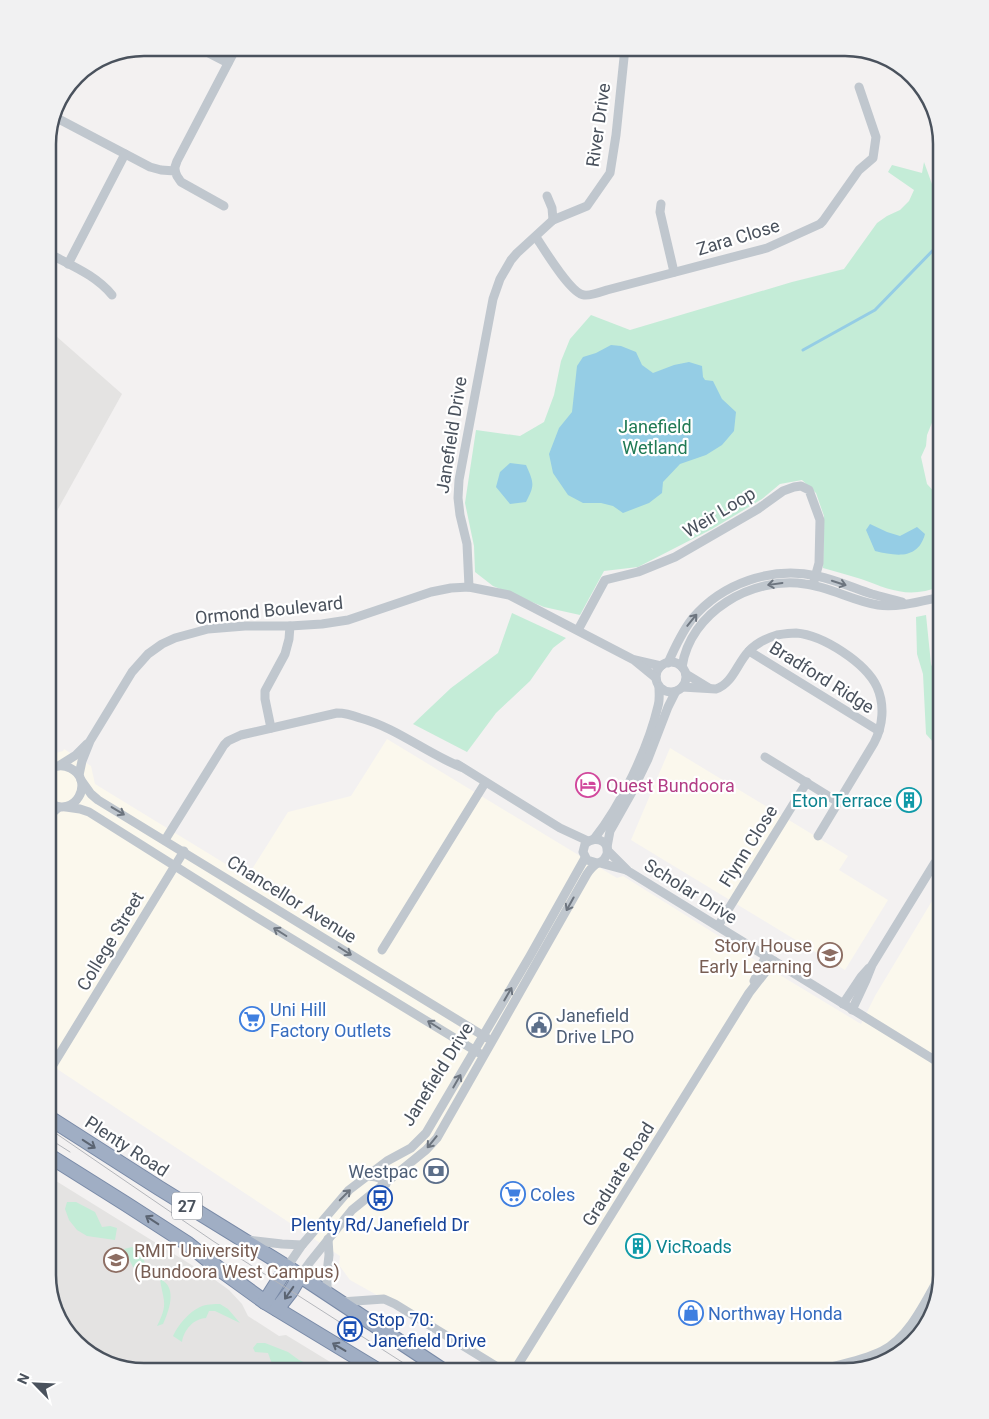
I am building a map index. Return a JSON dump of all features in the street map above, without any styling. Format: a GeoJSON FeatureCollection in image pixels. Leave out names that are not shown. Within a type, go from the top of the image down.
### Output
{"type":"FeatureCollection","features":[{"type":"Feature","properties":{"kind":"highway","name":"Plenty Road"},"geometry":{"type":"LineString","coordinates":[[56,1122],[158,1188],[287,1267],[432,1363]]}},
{"type":"Feature","properties":{"kind":"highway","name":"27"},"geometry":{"type":"LineString","coordinates":[[56,1160],[188,1244],[218,1268],[271,1305],[366,1363]]}},
{"type":"Feature","properties":{"kind":"highway","name":"Janefield Drive"},"geometry":{"type":"LineString","coordinates":[[271,1305],[287,1267]]}},
{"type":"Feature","properties":{"kind":"highway","name":"Janefield Drive"},"geometry":{"type":"LineString","coordinates":[[271,1305],[291,1291],[300,1276]]}},
{"type":"Feature","properties":{"kind":"street"},"geometry":{"type":"LineString","coordinates":[[214,56],[228,63]]}},
{"type":"Feature","properties":{"kind":"street"},"geometry":{"type":"LineString","coordinates":[[224,206],[181,182],[176,176],[175,166],[232,56]]}},
{"type":"Feature","properties":{"kind":"street","name":"River Drive"},"geometry":{"type":"LineString","coordinates":[[565,216],[587,206],[610,173],[616,135],[623,56]]}},
{"type":"Feature","properties":{"kind":"street","name":"Zara Close"},"geometry":{"type":"LineString","coordinates":[[536,237],[568,284],[578,293],[584,295],[767,248],[820,224],[859,170],[873,158],[876,137],[859,87]]}},
{"type":"Feature","properties":{"kind":"street"},"geometry":{"type":"LineString","coordinates":[[60,119],[155,169],[175,171]]}},
{"type":"Feature","properties":{"kind":"street"},"geometry":{"type":"LineString","coordinates":[[68,264],[125,154]]}},
{"type":"Feature","properties":{"kind":"street"},"geometry":{"type":"LineString","coordinates":[[546,196],[552,208],[553,220]]}},
{"type":"Feature","properties":{"kind":"street"},"geometry":{"type":"LineString","coordinates":[[661,204],[660,212],[674,272]]}},
{"type":"Feature","properties":{"kind":"street","name":"Janefield Drive"},"geometry":{"type":"LineString","coordinates":[[468,587],[467,544],[460,515],[458,498],[459,480],[496,290],[506,269],[517,253],[553,220],[565,216]]}},
{"type":"Feature","properties":{"kind":"street"},"geometry":{"type":"LineString","coordinates":[[56,257],[100,283],[112,295]]}},
{"type":"Feature","properties":{"kind":"street","name":"Weir Loop"},"geometry":{"type":"LineString","coordinates":[[578,630],[605,580],[638,572],[675,557],[758,509],[782,491],[794,486],[801,486],[809,490],[820,520],[819,563],[814,581]]}},
{"type":"Feature","properties":{"kind":"street"},"geometry":{"type":"LineString","coordinates":[[656,678],[658,670],[664,664],[693,618],[722,593],[744,582],[785,573],[907,603],[933,599]]}},
{"type":"Feature","properties":{"kind":"street"},"geometry":{"type":"LineString","coordinates":[[165,840],[224,745],[234,738],[337,713],[371,721],[401,734],[444,760],[461,767],[560,828],[587,847],[590,862],[598,863],[605,859],[610,831],[648,759],[668,708],[679,689],[685,683],[685,651],[692,637],[706,618],[725,603],[744,592],[768,585],[814,581]]}},
{"type":"Feature","properties":{"kind":"street"},"geometry":{"type":"LineString","coordinates":[[468,587],[509,595],[578,630],[634,660],[656,678],[659,687],[667,692],[679,689],[720,688],[726,684],[749,651],[770,638],[779,635],[797,633],[816,638],[839,650],[868,673],[877,687],[882,703],[882,713],[879,731],[874,743],[818,836]]}},
{"type":"Feature","properties":{"kind":"street","name":"Ormond Boulevard"},"geometry":{"type":"LineString","coordinates":[[63,807],[73,804],[81,793],[82,761],[90,740],[132,672],[148,654],[162,644],[175,638],[208,630],[245,626],[322,624],[348,620],[431,592],[468,587]]}},
{"type":"Feature","properties":{"kind":"street"},"geometry":{"type":"LineString","coordinates":[[271,728],[265,691],[286,650],[289,639],[286,626]]}},
{"type":"Feature","properties":{"kind":"street","name":"Bradford Ridge"},"geometry":{"type":"LineString","coordinates":[[749,651],[879,731]]}},
{"type":"Feature","properties":{"kind":"street"},"geometry":{"type":"LineString","coordinates":[[634,660],[664,664],[675,663],[711,689]]}},
{"type":"Feature","properties":{"kind":"street","name":"Janefield Drive"},"geometry":{"type":"LineString","coordinates":[[300,1276],[352,1210],[386,1184],[426,1150],[437,1138],[479,1053],[587,847],[607,822],[624,791],[641,755],[659,704],[659,687]]}},
{"type":"Feature","properties":{"kind":"street","name":"Ormond Boulevard"},"geometry":{"type":"LineString","coordinates":[[56,767],[76,755],[90,740]]}},
{"type":"Feature","properties":{"kind":"street"},"geometry":{"type":"LineString","coordinates":[[765,757],[838,802]]}},
{"type":"Feature","properties":{"kind":"street"},"geometry":{"type":"LineString","coordinates":[[60,765],[74,770],[80,777]]}},
{"type":"Feature","properties":{"kind":"street","name":"Chancellor Avenue"},"geometry":{"type":"LineString","coordinates":[[80,777],[91,794],[98,800],[487,1038]]}},
{"type":"Feature","properties":{"kind":"street","name":"Flynn Close"},"geometry":{"type":"LineString","coordinates":[[718,926],[806,782]]}},
{"type":"Feature","properties":{"kind":"street"},"geometry":{"type":"LineString","coordinates":[[382,950],[485,783]]}},
{"type":"Feature","properties":{"kind":"street","name":"Chancellor Avenue"},"geometry":{"type":"LineString","coordinates":[[56,805],[89,812],[479,1053]]}},
{"type":"Feature","properties":{"kind":"street"},"geometry":{"type":"LineString","coordinates":[[56,812],[63,807]]}},
{"type":"Feature","properties":{"kind":"street"},"geometry":{"type":"LineString","coordinates":[[587,847],[603,841],[607,849]]}},
{"type":"Feature","properties":{"kind":"street","name":"Scholar Drive"},"geometry":{"type":"LineString","coordinates":[[607,849],[628,871],[933,1059]]}},
{"type":"Feature","properties":{"kind":"street","name":"College Street"},"geometry":{"type":"LineString","coordinates":[[56,1060],[184,851]]}},
{"type":"Feature","properties":{"kind":"street","name":"Janefield Drive"},"geometry":{"type":"LineString","coordinates":[[487,1038],[587,874],[598,863]]}},
{"type":"Feature","properties":{"kind":"street","name":"Scholar Drive"},"geometry":{"type":"LineString","coordinates":[[598,863],[628,871]]}},
{"type":"Feature","properties":{"kind":"street"},"geometry":{"type":"LineString","coordinates":[[843,1004],[872,964],[933,866]]}},
{"type":"Feature","properties":{"kind":"street"},"geometry":{"type":"LineString","coordinates":[[261,920],[271,905]]}},
{"type":"Feature","properties":{"kind":"street","name":"Graduate Road"},"geometry":{"type":"LineString","coordinates":[[519,1363],[770,958]]}},
{"type":"Feature","properties":{"kind":"street"},"geometry":{"type":"LineString","coordinates":[[852,1010],[872,964]]}},
{"type":"Feature","properties":{"kind":"street","name":"Janefield Drive"},"geometry":{"type":"LineString","coordinates":[[287,1267],[302,1245],[343,1196],[387,1161],[411,1148],[426,1133],[479,1053]]}},
{"type":"Feature","properties":{"kind":"street"},"geometry":{"type":"LineString","coordinates":[[366,1176],[378,1177],[383,1179],[386,1184]]}},
{"type":"Feature","properties":{"kind":"street"},"geometry":{"type":"LineString","coordinates":[[242,1239],[302,1245]]}},
{"type":"Feature","properties":{"kind":"street"},"geometry":{"type":"LineString","coordinates":[[328,1239],[329,1255],[326,1273],[333,1298],[384,1299],[489,1363]]}},
{"type":"Feature","properties":{"kind":"street"},"geometry":{"type":"LineString","coordinates":[[847,1363],[874,1355],[894,1344],[909,1327],[931,1291]]}},
{"type":"Feature","properties":{"kind":"shaded area"},"geometry":{"type":"Polygon","coordinates":[[[56,336],[122,394],[56,513],[56,336]]]}},
{"type":"Feature","properties":{"kind":"shaded area"},"geometry":{"type":"Polygon","coordinates":[[[387,739],[617,878],[623,876],[750,957],[861,1024],[875,996],[933,899],[933,1275],[930,1298],[926,1309],[915,1328],[907,1337],[898,1345],[879,1356],[868,1360],[845,1363],[498,1363],[350,1280],[339,1265],[340,1256],[56,1068],[56,753],[64,749],[91,766],[95,784],[247,877],[288,812],[351,796],[387,739]]]}},
{"type":"Feature","properties":{"kind":"shaded area"},"geometry":{"type":"Polygon","coordinates":[[[670,748],[848,856],[839,870],[888,900],[845,970],[631,840],[670,748]]]}},
{"type":"Feature","properties":{"kind":"shaded area","name":"RMIT University (Bundoora West Campus)"},"geometry":{"type":"Polygon","coordinates":[[[56,1181],[211,1277],[229,1290],[242,1304],[248,1316],[279,1336],[286,1335],[332,1363],[138,1363],[116,1358],[95,1348],[71,1324],[59,1298],[56,1275],[56,1181]]]}},
{"type":"Feature","properties":{"kind":"green space","name":"Janefield Wetland"},"geometry":{"type":"Polygon","coordinates":[[[924,162],[933,187],[933,420],[921,457],[927,484],[933,490],[933,589],[919,592],[900,591],[823,568],[824,516],[816,493],[802,480],[780,484],[762,499],[712,529],[638,567],[604,571],[580,615],[544,607],[493,586],[475,572],[474,546],[465,503],[476,430],[520,436],[544,422],[554,395],[561,361],[570,339],[591,315],[630,330],[792,282],[844,269],[877,223],[900,210],[909,201],[914,190],[888,172],[892,165],[922,173],[924,162]]]}},
{"type":"Feature","properties":{"kind":"green space"},"geometry":{"type":"Polygon","coordinates":[[[512,613],[566,638],[553,648],[530,681],[496,713],[467,752],[413,724],[451,688],[498,653],[512,613]]]}},
{"type":"Feature","properties":{"kind":"green space"},"geometry":{"type":"Polygon","coordinates":[[[926,615],[933,669],[933,742],[926,734],[923,674],[917,654],[916,617],[926,615]]]}},
{"type":"Feature","properties":{"kind":"green space"},"geometry":{"type":"Polygon","coordinates":[[[67,1202],[76,1202],[95,1212],[102,1227],[110,1226],[117,1228],[115,1240],[87,1236],[77,1230],[69,1220],[65,1209],[67,1202]]]}},
{"type":"Feature","properties":{"kind":"green space"},"geometry":{"type":"Polygon","coordinates":[[[132,1247],[141,1252],[147,1269],[140,1271],[133,1267],[124,1249],[132,1247]]]}},
{"type":"Feature","properties":{"kind":"green space"},"geometry":{"type":"Polygon","coordinates":[[[160,1279],[169,1288],[170,1300],[168,1313],[163,1324],[157,1326],[164,1307],[160,1279]]]}},
{"type":"Feature","properties":{"kind":"green space"},"geometry":{"type":"Polygon","coordinates":[[[220,1304],[228,1309],[240,1323],[215,1311],[209,1311],[206,1318],[197,1320],[190,1326],[182,1342],[173,1336],[184,1319],[196,1309],[205,1305],[220,1304]]]}},
{"type":"Feature","properties":{"kind":"green space"},"geometry":{"type":"Polygon","coordinates":[[[257,1343],[265,1343],[288,1352],[306,1363],[272,1363],[268,1353],[255,1352],[253,1348],[257,1343]]]}},
{"type":"Feature","properties":{"kind":"water"},"geometry":{"type":"Polygon","coordinates":[[[611,345],[621,346],[636,352],[642,365],[653,373],[674,365],[689,362],[702,366],[705,380],[713,381],[722,399],[736,412],[734,431],[722,445],[706,455],[680,464],[663,482],[662,493],[649,503],[623,513],[613,506],[601,503],[583,503],[568,495],[553,473],[549,454],[559,428],[572,412],[577,366],[583,357],[611,345]]]}},
{"type":"Feature","properties":{"kind":"water"},"geometry":{"type":"Polygon","coordinates":[[[510,463],[526,465],[529,471],[532,488],[526,502],[510,504],[496,487],[500,472],[510,463]]]}},
{"type":"Feature","properties":{"kind":"water"},"geometry":{"type":"Polygon","coordinates":[[[870,524],[900,536],[917,527],[925,534],[922,542],[912,552],[898,555],[883,553],[875,551],[866,530],[870,524]]]}},
{"type":"Feature","properties":{"kind":"waterway"},"geometry":{"type":"LineString","coordinates":[[803,350],[875,310],[933,250]]}},
{"type":"Feature","properties":{"kind":"tram line"},"geometry":{"type":"LineString","coordinates":[[56,1133],[213,1241],[404,1363]]}},
{"type":"Feature","properties":{"kind":"tram line"},"geometry":{"type":"LineString","coordinates":[[56,1143],[70,1152]]}},
{"type":"Feature","properties":{"kind":"place","name":"Quest Bundoora"},"geometry":{"type":"Point","coordinates":[588,785]}},
{"type":"Feature","properties":{"kind":"place","name":"Eton Terrace"},"geometry":{"type":"Point","coordinates":[909,800]}},
{"type":"Feature","properties":{"kind":"place","name":"Story House Early Learning"},"geometry":{"type":"Point","coordinates":[830,955]}},
{"type":"Feature","properties":{"kind":"place","name":"Uni Hill Factory Outlets"},"geometry":{"type":"Point","coordinates":[252,1019]}},
{"type":"Feature","properties":{"kind":"place","name":"Janefield Drive LPO"},"geometry":{"type":"Point","coordinates":[539,1025]}},
{"type":"Feature","properties":{"kind":"place","name":"Westpac"},"geometry":{"type":"Point","coordinates":[436,1171]}},
{"type":"Feature","properties":{"kind":"place","name":"Coles"},"geometry":{"type":"Point","coordinates":[513,1194]}},
{"type":"Feature","properties":{"kind":"place","name":"Plenty Rd/Janefield Dr"},"geometry":{"type":"Point","coordinates":[380,1198]}},
{"type":"Feature","properties":{"kind":"place","name":"VicRoads"},"geometry":{"type":"Point","coordinates":[638,1246]}},
{"type":"Feature","properties":{"kind":"place","name":"RMIT University (Bundoora West Campus)"},"geometry":{"type":"Point","coordinates":[116,1260]}},
{"type":"Feature","properties":{"kind":"place","name":"Northway Honda"},"geometry":{"type":"Point","coordinates":[691,1313]}},
{"type":"Feature","properties":{"kind":"place","name":"Stop 70: Janefield Drive"},"geometry":{"type":"Point","coordinates":[350,1329]}}]}
